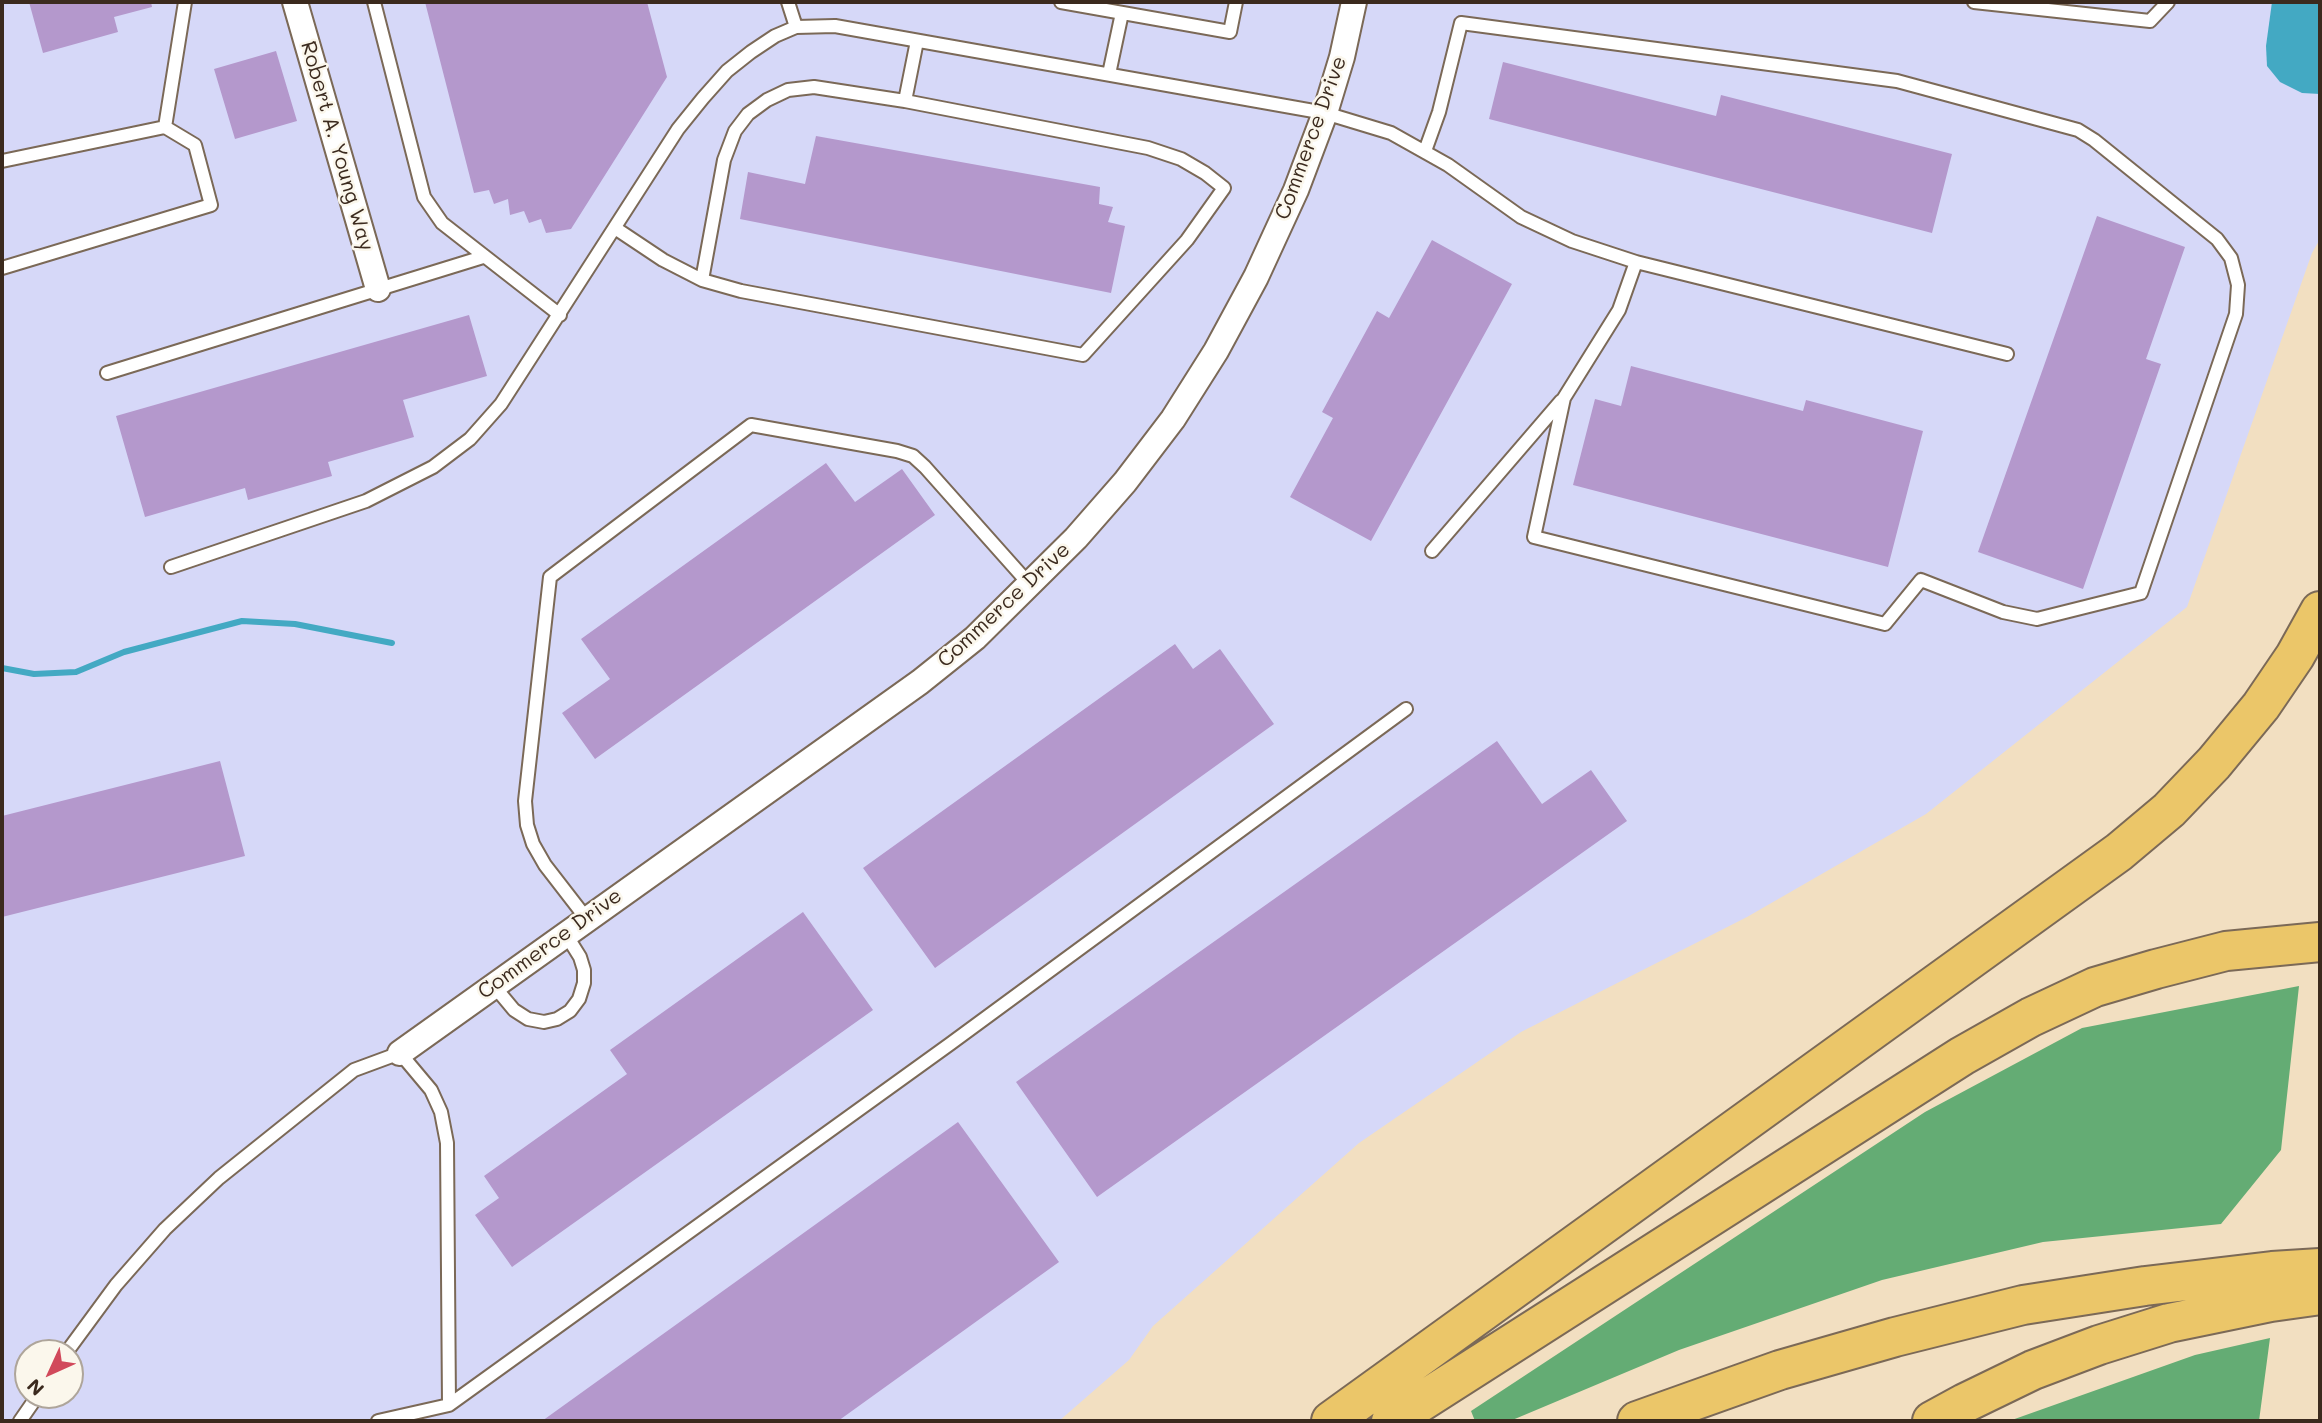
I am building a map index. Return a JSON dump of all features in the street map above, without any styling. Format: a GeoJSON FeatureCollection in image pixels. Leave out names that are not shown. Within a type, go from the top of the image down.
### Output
{"type":"FeatureCollection","features":[{"type":"Feature","properties":{"kind":"highway"},"geometry":{"type":"LineString","coordinates":[[1331,1421],[2119,852],[2169,810],[2214,763],[2261,706],[2295,656],[2320,611]]}},
{"type":"Feature","properties":{"kind":"highway"},"geometry":{"type":"LineString","coordinates":[[1391,1421],[1962,1056],[2031,1017],[2095,986],[2156,969],[2226,951],[2310,942]]}},
{"type":"Feature","properties":{"kind":"highway"},"geometry":{"type":"LineString","coordinates":[[1931,1421],[2033,1370],[2320,1268]]}},
{"type":"Feature","properties":{"kind":"highway"},"geometry":{"type":"LineString","coordinates":[[1637,1421],[1780,1370],[1958,1320],[2023,1305],[2083,1295],[2272,1286],[2320,1295]]}},
{"type":"Feature","properties":{"kind":"street","name":"Robert A. Young Way"},"geometry":{"type":"LineString","coordinates":[[295,2],[378,289]]}},
{"type":"Feature","properties":{"kind":"street","name":"Commerce Drive"},"geometry":{"type":"LineString","coordinates":[[400,1053],[920,682],[975,638],[1076,538],[1125,482],[1173,419],[1216,351],[1256,277],[1290,202],[1325,113],[1342,57],[1354,2]]}},
{"type":"Feature","properties":{"kind":"lane"},"geometry":{"type":"LineString","coordinates":[[165,127],[185,2]]}},
{"type":"Feature","properties":{"kind":"lane"},"geometry":{"type":"LineString","coordinates":[[374,2],[424,197],[442,223],[559,315]]}},
{"type":"Feature","properties":{"kind":"lane"},"geometry":{"type":"LineString","coordinates":[[788,2],[796,27]]}},
{"type":"Feature","properties":{"kind":"lane"},"geometry":{"type":"LineString","coordinates":[[1061,2],[1230,32],[1236,2]]}},
{"type":"Feature","properties":{"kind":"lane"},"geometry":{"type":"LineString","coordinates":[[1973,2],[2150,21],[2168,2]]}},
{"type":"Feature","properties":{"kind":"lane"},"geometry":{"type":"LineString","coordinates":[[1109,74],[1122,13]]}},
{"type":"Feature","properties":{"kind":"lane"},"geometry":{"type":"LineString","coordinates":[[1425,151],[1439,113],[1461,23],[1897,81],[2078,130],[2217,239],[2231,258],[2238,285],[2236,314],[2141,593],[2037,619],[2003,612],[1921,580],[1885,624],[1534,537],[1564,398]]}},
{"type":"Feature","properties":{"kind":"lane"},"geometry":{"type":"LineString","coordinates":[[170,567],[366,500],[433,467],[470,439],[501,404],[678,129],[702,98],[727,71],[751,51],[796,27],[835,26],[1325,113],[1391,133],[1425,151],[1521,217],[1572,241],[1636,261],[2007,354]]}},
{"type":"Feature","properties":{"kind":"lane"},"geometry":{"type":"LineString","coordinates":[[905,101],[917,41]]}},
{"type":"Feature","properties":{"kind":"lane"},"geometry":{"type":"LineString","coordinates":[[615,228],[663,260],[702,280],[741,291],[1083,355],[1193,233],[1224,188],[1181,159],[1148,148],[905,101],[814,87],[788,90],[767,100],[748,114],[735,131],[724,160],[702,280]]}},
{"type":"Feature","properties":{"kind":"lane"},"geometry":{"type":"LineString","coordinates":[[2,161],[165,127],[194,145],[211,205],[2,268]]}},
{"type":"Feature","properties":{"kind":"lane"},"geometry":{"type":"LineString","coordinates":[[107,373],[483,257]]}},
{"type":"Feature","properties":{"kind":"lane"},"geometry":{"type":"LineString","coordinates":[[1432,551],[1564,398],[1619,310],[1636,261]]}},
{"type":"Feature","properties":{"kind":"lane"},"geometry":{"type":"LineString","coordinates":[[586,918],[545,865],[533,844],[527,825],[526,801],[550,577],[751,425],[913,456],[1030,585]]}},
{"type":"Feature","properties":{"kind":"lane"},"geometry":{"type":"LineString","coordinates":[[378,1421],[449,1405],[961,1036],[1406,709]]}},
{"type":"Feature","properties":{"kind":"lane"},"geometry":{"type":"LineString","coordinates":[[494,986],[514,1010],[528,1019],[544,1022],[557,1019],[570,1011],[581,991],[584,970],[580,957],[565,933]]}},
{"type":"Feature","properties":{"kind":"lane"},"geometry":{"type":"LineString","coordinates":[[77,1339],[124,1276],[165,1229],[219,1178],[354,1070],[400,1053],[432,1090],[441,1112],[447,1143],[449,1405]]}},
{"type":"Feature","properties":{"kind":"shaded area"},"geometry":{"type":"Polygon","coordinates":[[[2,2],[2320,2],[2320,239],[2312,253],[2187,607],[1926,814],[1747,917],[1521,1032],[1359,1143],[1153,1326],[1129,1360],[1059,1421],[2,1421],[2,2]]]}},
{"type":"Feature","properties":{"kind":"green space"},"geometry":{"type":"Polygon","coordinates":[[[2299,986],[2281,1150],[2221,1224],[2043,1242],[1882,1280],[1679,1350],[1510,1421],[1475,1421],[1471,1411],[1925,1112],[2082,1028],[2299,986]]]}},
{"type":"Feature","properties":{"kind":"green space"},"geometry":{"type":"Polygon","coordinates":[[[2270,1338],[2259,1421],[2009,1421],[2195,1355],[2270,1338]]]}},
{"type":"Feature","properties":{"kind":"water"},"geometry":{"type":"Polygon","coordinates":[[[2272,2],[2320,2],[2320,94],[2302,93],[2280,82],[2267,66],[2266,46],[2272,2]]]}},
{"type":"Feature","properties":{"kind":"building"},"geometry":{"type":"Polygon","coordinates":[[[29,2],[151,2],[152,7],[114,17],[118,32],[43,53],[29,2]]]}},
{"type":"Feature","properties":{"kind":"building"},"geometry":{"type":"Polygon","coordinates":[[[425,2],[647,2],[667,77],[571,229],[546,233],[541,219],[529,223],[524,211],[510,215],[508,199],[494,204],[489,190],[474,193],[425,2]]]}},
{"type":"Feature","properties":{"kind":"building"},"geometry":{"type":"Polygon","coordinates":[[[276,51],[297,121],[235,139],[214,69],[276,51]]]}},
{"type":"Feature","properties":{"kind":"building"},"geometry":{"type":"Polygon","coordinates":[[[1503,62],[1716,116],[1721,95],[1952,154],[1932,233],[1489,119],[1503,62]]]}},
{"type":"Feature","properties":{"kind":"building"},"geometry":{"type":"Polygon","coordinates":[[[816,136],[1100,187],[1099,204],[1113,207],[1108,222],[1125,226],[1111,293],[740,219],[748,172],[805,184],[816,136]]]}},
{"type":"Feature","properties":{"kind":"building"},"geometry":{"type":"Polygon","coordinates":[[[2097,216],[2185,247],[2146,359],[2161,364],[2083,589],[1978,552],[2097,216]]]}},
{"type":"Feature","properties":{"kind":"building"},"geometry":{"type":"Polygon","coordinates":[[[1432,240],[1512,284],[1371,541],[1290,497],[1333,418],[1322,412],[1377,311],[1389,318],[1432,240]]]}},
{"type":"Feature","properties":{"kind":"building"},"geometry":{"type":"Polygon","coordinates":[[[469,315],[487,376],[403,400],[414,437],[328,462],[332,476],[248,500],[245,488],[145,517],[116,416],[469,315]]]}},
{"type":"Feature","properties":{"kind":"building"},"geometry":{"type":"Polygon","coordinates":[[[1631,366],[1803,411],[1806,400],[1923,431],[1888,567],[1573,485],[1595,399],[1621,406],[1631,366]]]}},
{"type":"Feature","properties":{"kind":"building"},"geometry":{"type":"Polygon","coordinates":[[[826,463],[855,502],[902,469],[935,515],[595,759],[562,713],[610,679],[581,639],[826,463]]]}},
{"type":"Feature","properties":{"kind":"building"},"geometry":{"type":"Polygon","coordinates":[[[1175,644],[1193,669],[1220,649],[1274,724],[935,968],[863,868],[1175,644]]]}},
{"type":"Feature","properties":{"kind":"building"},"geometry":{"type":"Polygon","coordinates":[[[1497,741],[1542,804],[1591,770],[1627,821],[1097,1197],[1016,1082],[1497,741]]]}},
{"type":"Feature","properties":{"kind":"building"},"geometry":{"type":"Polygon","coordinates":[[[220,761],[245,856],[2,917],[2,816],[220,761]]]}},
{"type":"Feature","properties":{"kind":"building"},"geometry":{"type":"Polygon","coordinates":[[[803,912],[873,1010],[512,1267],[475,1215],[499,1198],[484,1176],[627,1074],[610,1050],[803,912]]]}},
{"type":"Feature","properties":{"kind":"building"},"geometry":{"type":"Polygon","coordinates":[[[958,1122],[1059,1262],[838,1421],[542,1421],[958,1122]]]}},
{"type":"Feature","properties":{"kind":"waterway"},"geometry":{"type":"LineString","coordinates":[[2,668],[34,674],[76,672],[124,652],[242,621],[295,624],[392,643]]}}]}
